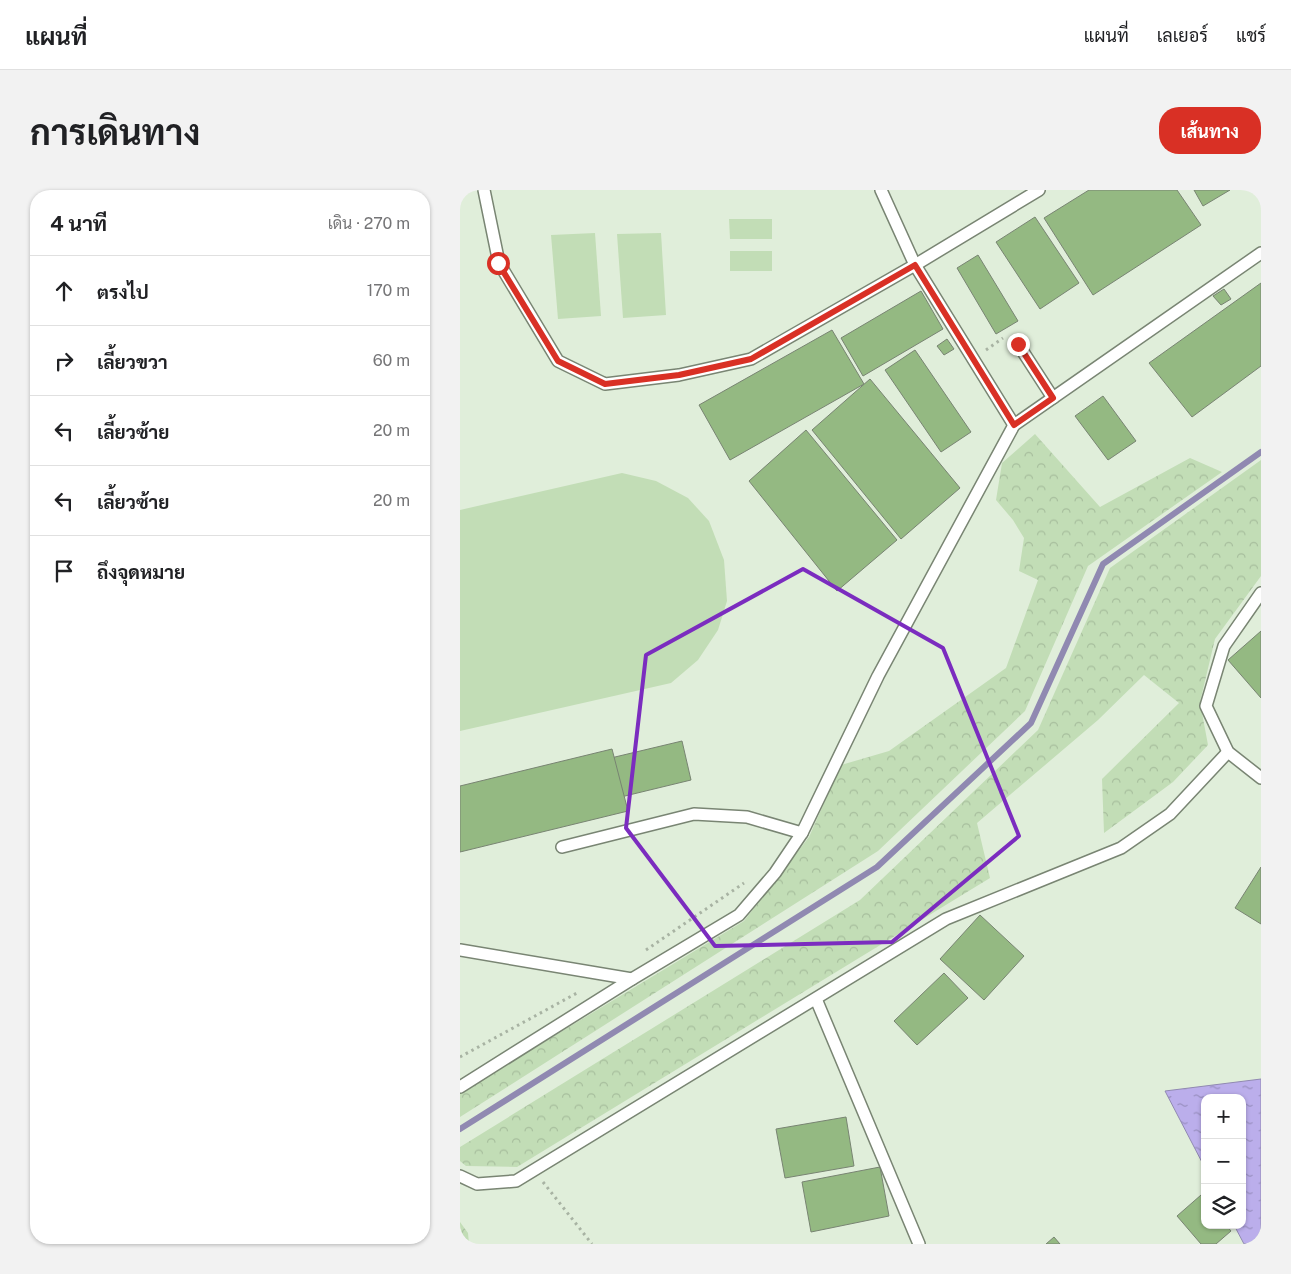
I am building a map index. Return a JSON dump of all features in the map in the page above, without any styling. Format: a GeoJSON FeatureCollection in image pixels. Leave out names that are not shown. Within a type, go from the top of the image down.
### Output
{"type":"FeatureCollection","features":[{"type":"Feature","properties":{"kind":"lane"},"geometry":{"type":"LineString","coordinates":[[484,190],[498,263],[558,361],[605,384],[679,375],[751,359],[915,265],[1040,190]]}},
{"type":"Feature","properties":{"kind":"lane"},"geometry":{"type":"LineString","coordinates":[[881,190],[915,265],[1014,425]]}},
{"type":"Feature","properties":{"kind":"lane"},"geometry":{"type":"LineString","coordinates":[[460,1087],[632,979],[739,915],[775,873],[802,833],[878,676],[1014,425],[1261,253]]}},
{"type":"Feature","properties":{"kind":"lane"},"geometry":{"type":"LineString","coordinates":[[1018,344],[1053,398]]}},
{"type":"Feature","properties":{"kind":"lane"},"geometry":{"type":"LineString","coordinates":[[1261,593],[1224,646],[1206,706],[1228,752],[1261,778]]}},
{"type":"Feature","properties":{"kind":"lane"},"geometry":{"type":"LineString","coordinates":[[460,1176],[477,1184],[516,1181],[946,919],[1121,848],[1170,814],[1228,752]]}},
{"type":"Feature","properties":{"kind":"lane"},"geometry":{"type":"LineString","coordinates":[[562,847],[694,814],[747,816],[802,833]]}},
{"type":"Feature","properties":{"kind":"lane"},"geometry":{"type":"LineString","coordinates":[[460,950],[632,979]]}},
{"type":"Feature","properties":{"kind":"lane"},"geometry":{"type":"LineString","coordinates":[[816,999],[919,1244]]}},
{"type":"Feature","properties":{"kind":"path"},"geometry":{"type":"LineString","coordinates":[[973,359],[1010,333]]}},
{"type":"Feature","properties":{"kind":"path"},"geometry":{"type":"LineString","coordinates":[[641,953],[751,878]]}},
{"type":"Feature","properties":{"kind":"path"},"geometry":{"type":"LineString","coordinates":[[460,1057],[585,988]]}},
{"type":"Feature","properties":{"kind":"path"},"geometry":{"type":"LineString","coordinates":[[534,1170],[592,1244]]}},
{"type":"Feature","properties":{"kind":"highlighted area"},"geometry":{"type":"Polygon","coordinates":[[[803,569],[943,648],[1019,836],[892,942],[715,946],[626,828],[646,655],[803,569]]]}},
{"type":"Feature","properties":{"kind":"green space"},"geometry":{"type":"Polygon","coordinates":[[[729,219],[772,219],[772,239],[730,239],[729,219]]]}},
{"type":"Feature","properties":{"kind":"green space"},"geometry":{"type":"Polygon","coordinates":[[[595,233],[601,316],[558,319],[551,235],[595,233]]]}},
{"type":"Feature","properties":{"kind":"green space"},"geometry":{"type":"Polygon","coordinates":[[[661,233],[666,315],[623,318],[617,234],[661,233]]]}},
{"type":"Feature","properties":{"kind":"green space"},"geometry":{"type":"Polygon","coordinates":[[[730,251],[772,251],[772,271],[730,271],[730,251]]]}},
{"type":"Feature","properties":{"kind":"green space"},"geometry":{"type":"Polygon","coordinates":[[[1035,434],[1100,507],[1190,458],[1222,472],[1088,566],[1025,711],[878,851],[460,1117],[460,1093],[744,921],[809,837],[841,765],[889,751],[1006,668],[1038,580],[1019,571],[1024,538],[1013,520],[996,500],[1002,463],[1035,434]]]}},
{"type":"Feature","properties":{"kind":"green space"},"geometry":{"type":"Polygon","coordinates":[[[1261,460],[1261,576],[1215,639],[1200,702],[1208,745],[1173,782],[1104,833],[1102,779],[1179,703],[1144,675],[1098,720],[977,823],[990,878],[517,1167],[466,1166],[460,1161],[460,1147],[860,900],[1038,730],[1110,568],[1261,460]]]}},
{"type":"Feature","properties":{"kind":"green space"},"geometry":{"type":"Polygon","coordinates":[[[622,473],[656,481],[688,498],[709,521],[724,560],[727,601],[718,630],[698,660],[671,683],[460,731],[460,510],[622,473]]]}},
{"type":"Feature","properties":{"kind":"green space"},"geometry":{"type":"Polygon","coordinates":[[[460,1222],[468,1233],[469,1244],[460,1244],[460,1222]]]}},
{"type":"Feature","properties":{"kind":"water"},"geometry":{"type":"Polygon","coordinates":[[[1261,1079],[1261,1244],[1244,1244],[1236,1229],[1246,1229],[1246,1094],[1201,1094],[1201,1160],[1165,1091],[1261,1079]]]}},
{"type":"Feature","properties":{"kind":"building"},"geometry":{"type":"Polygon","coordinates":[[[1089,190],[1177,190],[1201,225],[1093,295],[1044,218],[1089,190]]]}},
{"type":"Feature","properties":{"kind":"building"},"geometry":{"type":"Polygon","coordinates":[[[1194,190],[1230,190],[1203,206],[1194,190]]]}},
{"type":"Feature","properties":{"kind":"building"},"geometry":{"type":"Polygon","coordinates":[[[1035,217],[1079,283],[1040,309],[996,242],[1035,217]]]}},
{"type":"Feature","properties":{"kind":"building"},"geometry":{"type":"Polygon","coordinates":[[[978,255],[1018,321],[996,334],[957,268],[978,255]]]}},
{"type":"Feature","properties":{"kind":"building"},"geometry":{"type":"Polygon","coordinates":[[[1261,283],[1261,366],[1192,417],[1149,363],[1261,283]]]}},
{"type":"Feature","properties":{"kind":"building"},"geometry":{"type":"Polygon","coordinates":[[[1224,289],[1231,299],[1221,305],[1213,296],[1224,289]]]}},
{"type":"Feature","properties":{"kind":"building"},"geometry":{"type":"Polygon","coordinates":[[[921,291],[943,329],[863,376],[841,338],[921,291]]]}},
{"type":"Feature","properties":{"kind":"building"},"geometry":{"type":"Polygon","coordinates":[[[832,330],[864,384],[730,460],[699,405],[832,330]]]}},
{"type":"Feature","properties":{"kind":"building"},"geometry":{"type":"Polygon","coordinates":[[[947,339],[954,349],[944,355],[937,346],[947,339]]]}},
{"type":"Feature","properties":{"kind":"building"},"geometry":{"type":"Polygon","coordinates":[[[915,350],[971,432],[941,452],[885,370],[915,350]]]}},
{"type":"Feature","properties":{"kind":"building"},"geometry":{"type":"Polygon","coordinates":[[[870,379],[960,488],[901,539],[812,430],[870,379]]]}},
{"type":"Feature","properties":{"kind":"building"},"geometry":{"type":"Polygon","coordinates":[[[1103,396],[1136,441],[1108,460],[1075,416],[1103,396]]]}},
{"type":"Feature","properties":{"kind":"building"},"geometry":{"type":"Polygon","coordinates":[[[806,430],[897,540],[837,591],[749,481],[806,430]]]}},
{"type":"Feature","properties":{"kind":"building"},"geometry":{"type":"Polygon","coordinates":[[[1261,631],[1261,698],[1228,660],[1261,631]]]}},
{"type":"Feature","properties":{"kind":"building"},"geometry":{"type":"Polygon","coordinates":[[[682,741],[691,780],[460,836],[460,794],[682,741]]]}},
{"type":"Feature","properties":{"kind":"building"},"geometry":{"type":"Polygon","coordinates":[[[612,749],[628,811],[460,852],[460,786],[612,749]]]}},
{"type":"Feature","properties":{"kind":"building"},"geometry":{"type":"Polygon","coordinates":[[[1261,867],[1261,924],[1235,908],[1261,867]]]}},
{"type":"Feature","properties":{"kind":"building"},"geometry":{"type":"Polygon","coordinates":[[[980,915],[1024,956],[984,1000],[940,959],[980,915]]]}},
{"type":"Feature","properties":{"kind":"building"},"geometry":{"type":"Polygon","coordinates":[[[944,973],[968,998],[917,1045],[894,1021],[944,973]]]}},
{"type":"Feature","properties":{"kind":"building"},"geometry":{"type":"Polygon","coordinates":[[[846,1117],[854,1166],[785,1178],[776,1129],[846,1117]]]}},
{"type":"Feature","properties":{"kind":"building"},"geometry":{"type":"Polygon","coordinates":[[[880,1167],[889,1216],[811,1232],[802,1182],[880,1167]]]}},
{"type":"Feature","properties":{"kind":"building"},"geometry":{"type":"Polygon","coordinates":[[[1201,1195],[1201,1229],[1229,1229],[1231,1231],[1216,1244],[1201,1244],[1177,1216],[1201,1195]]]}},
{"type":"Feature","properties":{"kind":"building"},"geometry":{"type":"Polygon","coordinates":[[[1054,1237],[1060,1244],[1046,1244],[1054,1237]]]}},
{"type":"Feature","properties":{"kind":"waterway"},"geometry":{"type":"LineString","coordinates":[[460,1129],[877,867],[1031,723],[1103,564],[1261,452]]}},
{"type":"Feature","properties":{"kind":"route"},"geometry":{"type":"LineString","coordinates":[[498,263],[558,361],[605,384],[679,375],[751,359],[915,265],[1014,425],[1053,398],[1018,344]]}}]}
